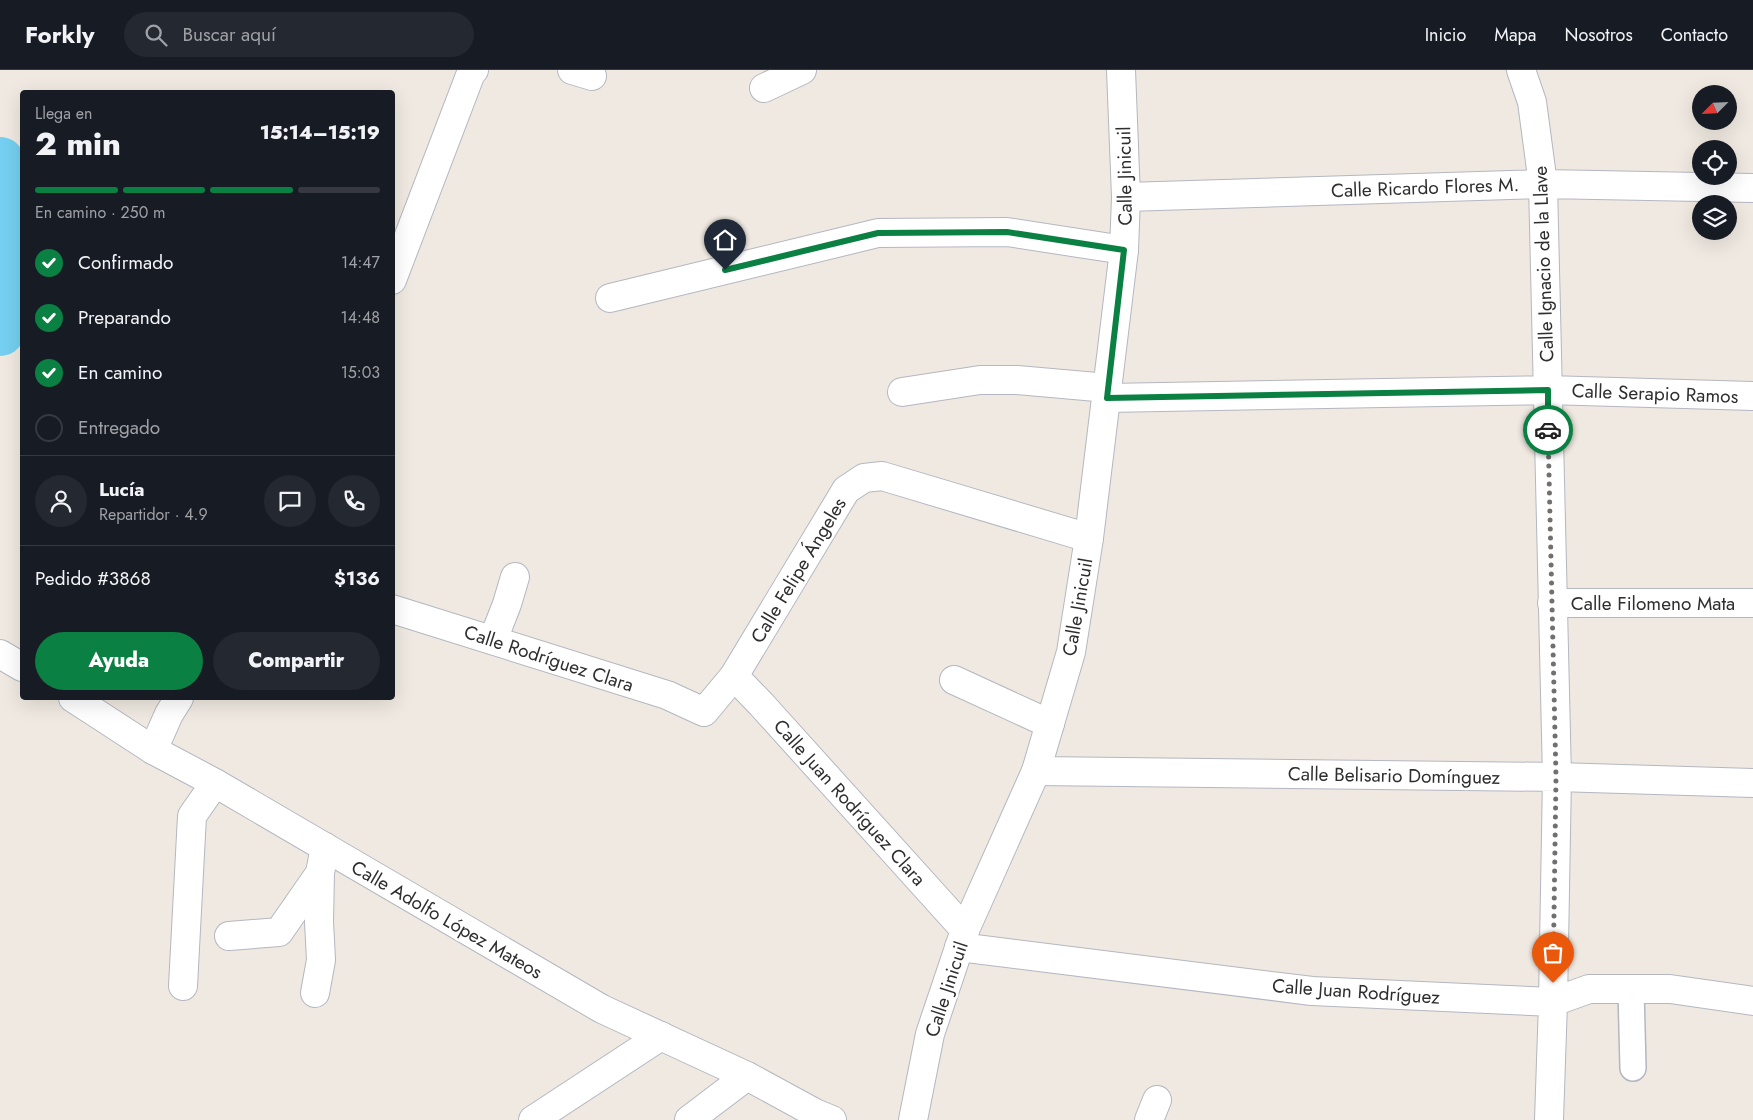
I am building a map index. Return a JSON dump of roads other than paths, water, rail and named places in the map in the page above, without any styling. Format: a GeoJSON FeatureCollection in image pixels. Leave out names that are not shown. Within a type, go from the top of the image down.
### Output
{"type":"FeatureCollection","features":[{"type":"Feature","properties":{"kind":"street"},"geometry":{"type":"LineString","coordinates":[[395,272],[471,73],[474,70]]}},
{"type":"Feature","properties":{"kind":"street"},"geometry":{"type":"LineString","coordinates":[[764,88],[802,70]]}},
{"type":"Feature","properties":{"kind":"street","name":"Calle Jinicuil"},"geometry":{"type":"LineString","coordinates":[[913,1120],[930,1034],[962,939],[1036,771],[1071,652],[1089,538],[1124,250],[1126,197],[1121,70]]}},
{"type":"Feature","properties":{"kind":"street","name":"Calle Ignacio de la Llave"},"geometry":{"type":"LineString","coordinates":[[1521,70],[1532,102],[1543,184],[1556,777],[1553,1002],[1549,1120]]}},
{"type":"Feature","properties":{"kind":"street","name":"Calle Ricardo Flores M."},"geometry":{"type":"LineString","coordinates":[[1126,197],[1543,184],[1753,188]]}},
{"type":"Feature","properties":{"kind":"street"},"geometry":{"type":"LineString","coordinates":[[610,298],[878,233],[1007,232],[1124,250]]}},
{"type":"Feature","properties":{"kind":"street","name":"Calle Serapio Ramos"},"geometry":{"type":"LineString","coordinates":[[902,392],[980,380],[1017,380],[1108,393],[1548,390],[1753,396]]}},
{"type":"Feature","properties":{"kind":"street","name":"Calle Felipe Ángeles"},"geometry":{"type":"LineString","coordinates":[[704,712],[734,676],[846,490],[864,478],[882,476],[1089,538]]}},
{"type":"Feature","properties":{"kind":"street"},"geometry":{"type":"LineString","coordinates":[[493,640],[515,577]]}},
{"type":"Feature","properties":{"kind":"street","name":"Calle Filomeno Mata"},"geometry":{"type":"LineString","coordinates":[[1552,603],[1753,604]]}},
{"type":"Feature","properties":{"kind":"street","name":"Calle Rodríguez Clara"},"geometry":{"type":"LineString","coordinates":[[395,610],[667,695],[704,712]]}},
{"type":"Feature","properties":{"kind":"street"},"geometry":{"type":"LineString","coordinates":[[0,654],[20,666]]}},
{"type":"Feature","properties":{"kind":"street","name":"Calle Juan Rodríguez Clara"},"geometry":{"type":"LineString","coordinates":[[734,676],[761,704],[962,939]]}},
{"type":"Feature","properties":{"kind":"street"},"geometry":{"type":"LineString","coordinates":[[954,680],[1050,724]]}},
{"type":"Feature","properties":{"kind":"street","name":"Calle Adolfo López Mateos"},"geometry":{"type":"LineString","coordinates":[[76,700],[153,750],[214,782],[602,1009],[747,1076],[815,1113],[832,1120]]}},
{"type":"Feature","properties":{"kind":"street"},"geometry":{"type":"LineString","coordinates":[[153,750],[169,714],[178,700]]}},
{"type":"Feature","properties":{"kind":"street","name":"Calle Belisario Domínguez"},"geometry":{"type":"LineString","coordinates":[[1036,771],[1556,777],[1753,783]]}},
{"type":"Feature","properties":{"kind":"street"},"geometry":{"type":"LineString","coordinates":[[183,986],[192,816],[214,782]]}},
{"type":"Feature","properties":{"kind":"street"},"geometry":{"type":"LineString","coordinates":[[315,993],[321,960],[319,922],[320,873],[325,847]]}},
{"type":"Feature","properties":{"kind":"street"},"geometry":{"type":"LineString","coordinates":[[229,936],[279,932],[320,873]]}},
{"type":"Feature","properties":{"kind":"street","name":"Calle Juan Rodríguez"},"geometry":{"type":"LineString","coordinates":[[962,939],[1312,991],[1553,1002],[1589,989],[1670,988],[1753,1001]]}},
{"type":"Feature","properties":{"kind":"street"},"geometry":{"type":"LineString","coordinates":[[1631,989],[1633,1068]]}},
{"type":"Feature","properties":{"kind":"street"},"geometry":{"type":"LineString","coordinates":[[532,1120],[661,1036]]}},
{"type":"Feature","properties":{"kind":"street"},"geometry":{"type":"LineString","coordinates":[[689,1120],[747,1076]]}},
{"type":"Feature","properties":{"kind":"waterway"},"geometry":{"type":"LineString","coordinates":[[0,162],[17,231],[0,331]]}}]}
